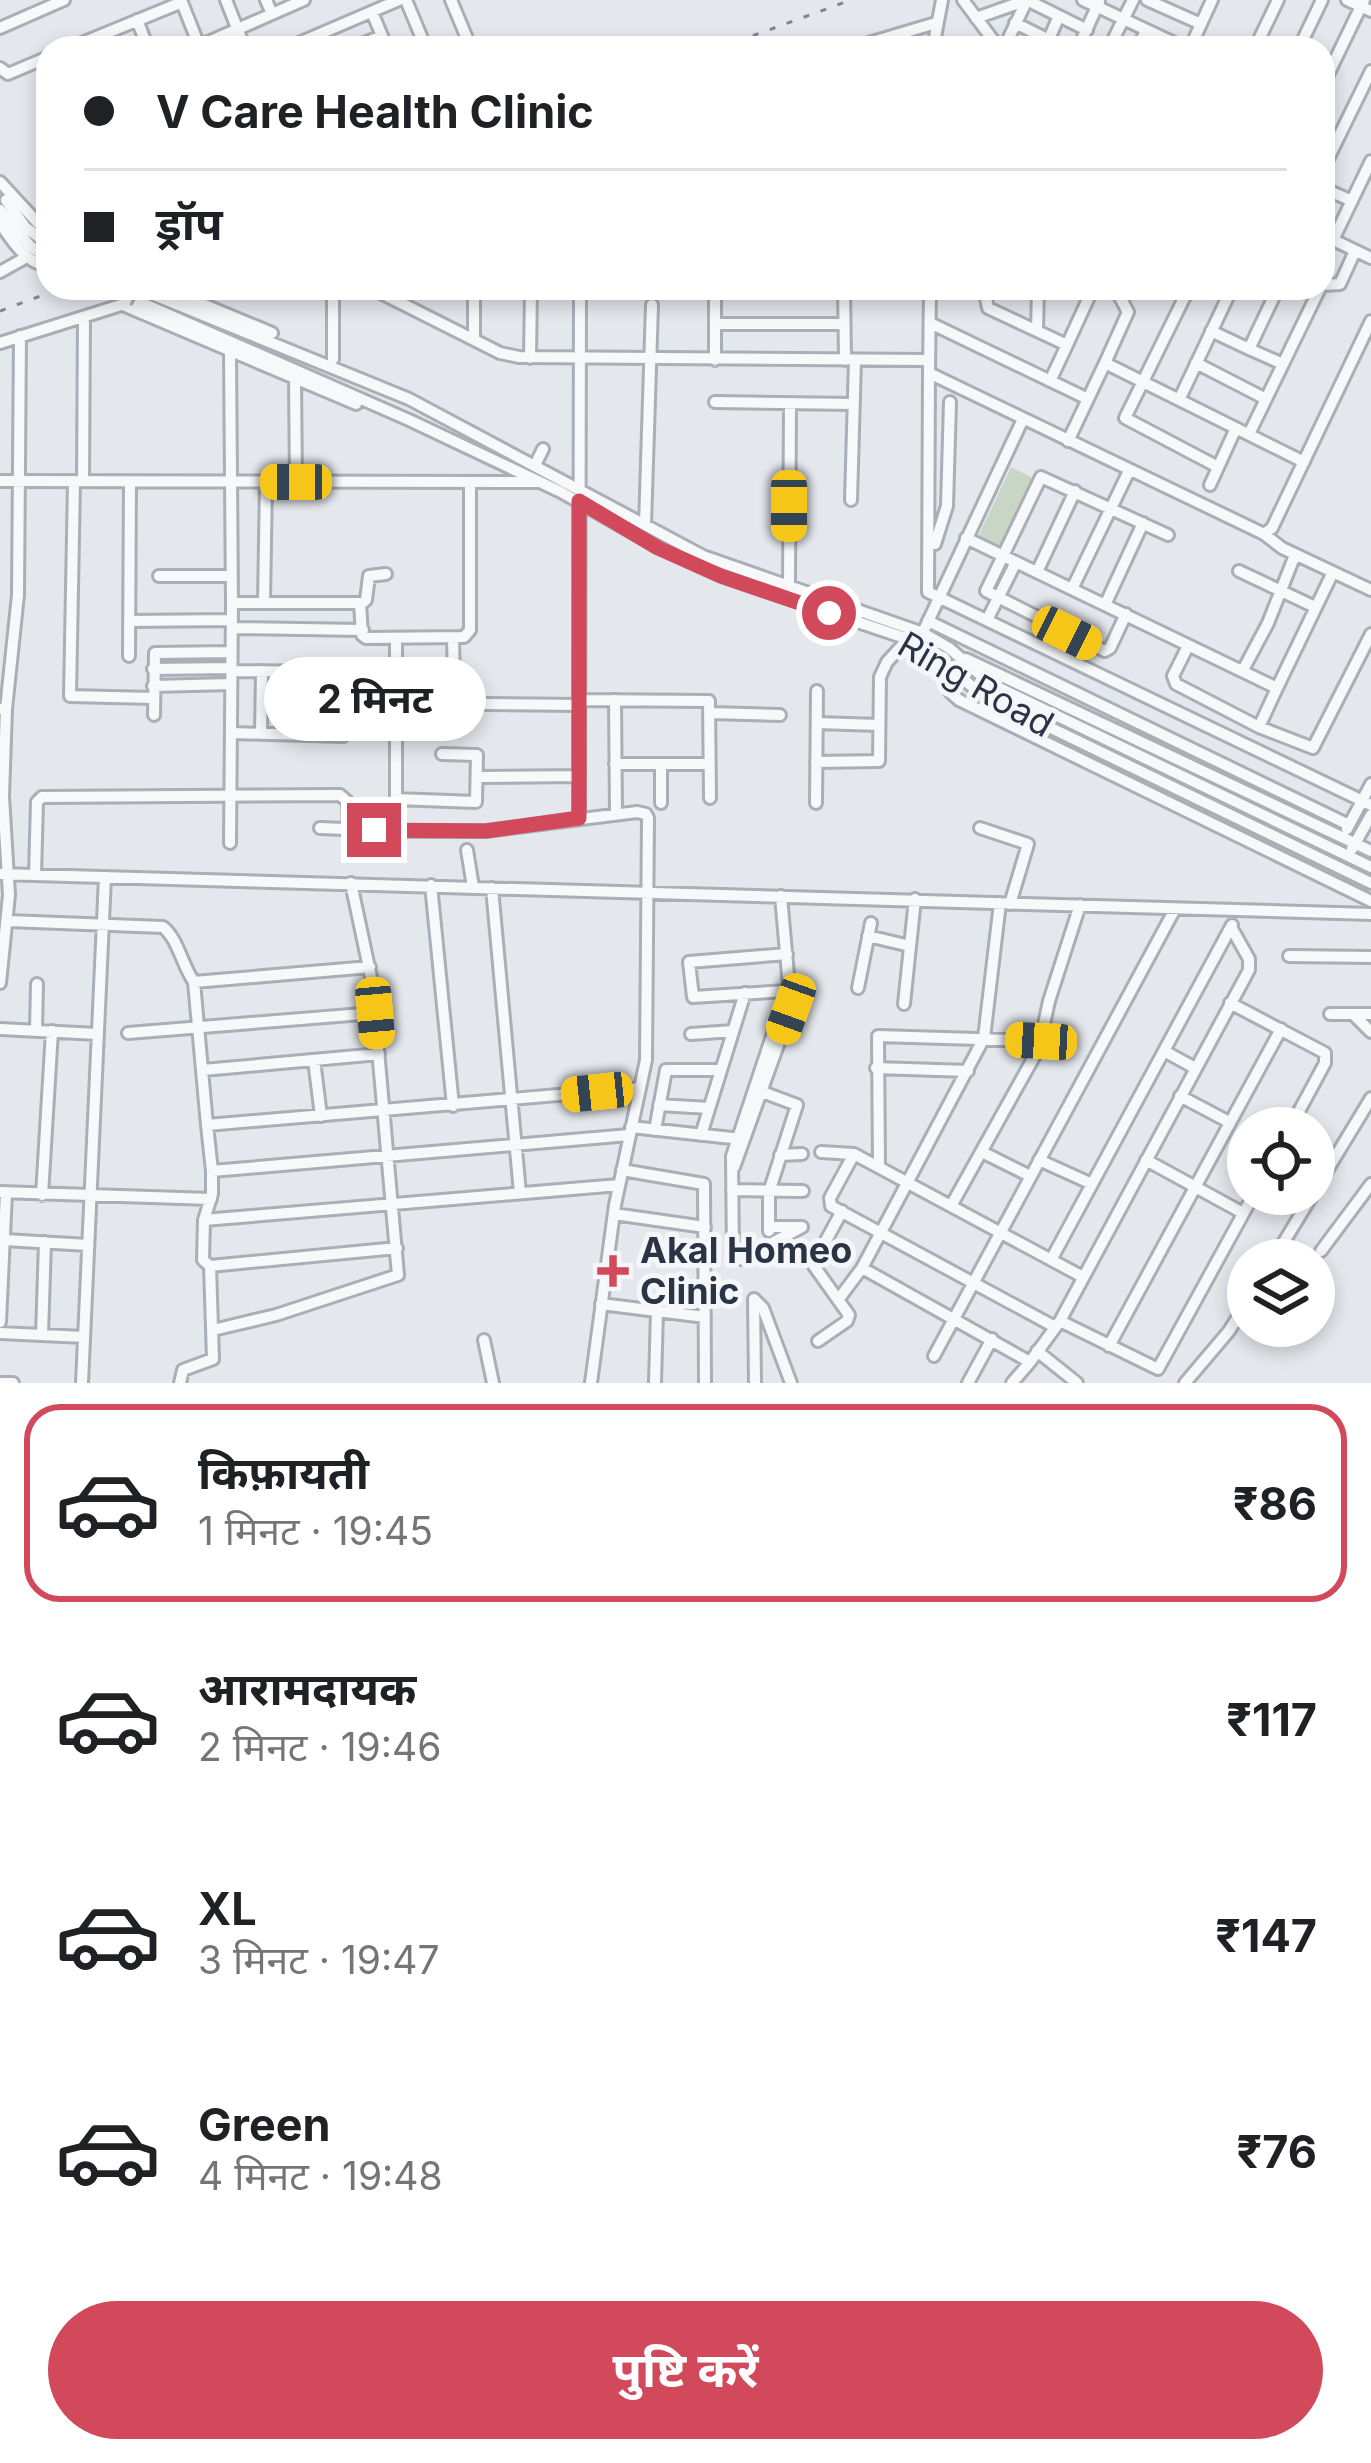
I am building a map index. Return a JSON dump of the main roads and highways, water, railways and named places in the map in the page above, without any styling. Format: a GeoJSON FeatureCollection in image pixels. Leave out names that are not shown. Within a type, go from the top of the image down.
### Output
{"type":"FeatureCollection","features":[{"type":"Feature","properties":{"kind":"railway"},"geometry":{"type":"LineString","coordinates":[[752,36],[851,0]]}},
{"type":"Feature","properties":{"kind":"railway"},"geometry":{"type":"LineString","coordinates":[[0,311],[36,298]]}},
{"type":"Feature","properties":{"kind":"place","name":"Akal Homeo Clinic"},"geometry":{"type":"Point","coordinates":[613,1271]}}]}
